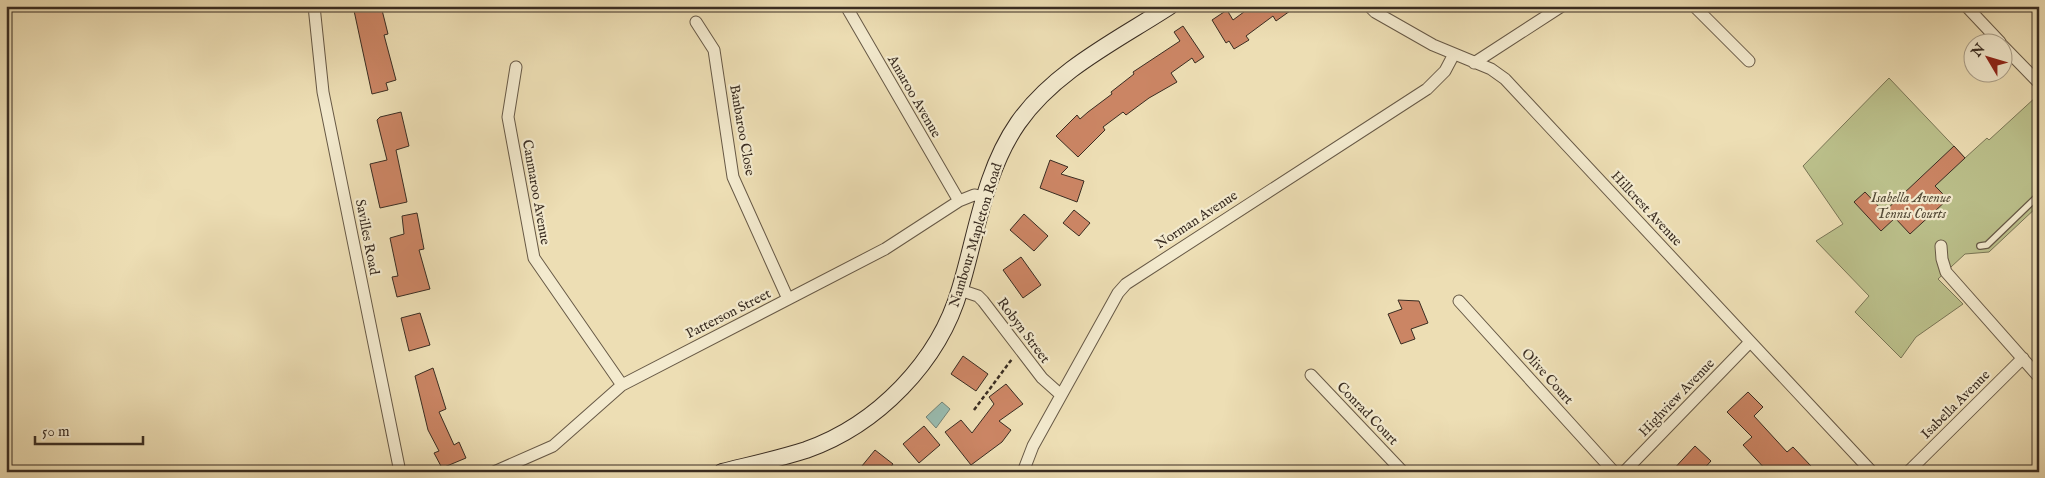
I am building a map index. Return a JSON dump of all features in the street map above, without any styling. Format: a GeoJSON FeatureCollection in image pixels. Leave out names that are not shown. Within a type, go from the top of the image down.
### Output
{"type":"FeatureCollection","features":[{"type":"Feature","properties":{"kind":"main road","name":"Nambour Mapleton Road"},"geometry":{"type":"LineString","coordinates":[[722,472],[807,449],[837,435],[875,413],[903,386],[936,344],[960,290],[985,197],[1004,146],[1028,109],[1080,64],[1170,6]]}},
{"type":"Feature","properties":{"kind":"street","name":"Savilles Road"},"geometry":{"type":"LineString","coordinates":[[314,6],[323,92],[400,472]]}},
{"type":"Feature","properties":{"kind":"street","name":"Amaroo Avenue"},"geometry":{"type":"LineString","coordinates":[[846,6],[959,201]]}},
{"type":"Feature","properties":{"kind":"street","name":"Hillcrest Avenue"},"geometry":{"type":"LineString","coordinates":[[1369,6],[1388,20],[1454,54],[1491,69],[1529,103],[1872,472]]}},
{"type":"Feature","properties":{"kind":"street"},"geometry":{"type":"LineString","coordinates":[[1474,63],[1562,6]]}},
{"type":"Feature","properties":{"kind":"street"},"geometry":{"type":"LineString","coordinates":[[1694,6],[1749,62]]}},
{"type":"Feature","properties":{"kind":"street"},"geometry":{"type":"LineString","coordinates":[[1966,6],[1990,32]]}},
{"type":"Feature","properties":{"kind":"street","name":"Banbaroo Close"},"geometry":{"type":"LineString","coordinates":[[696,22],[714,50],[733,177],[788,299]]}},
{"type":"Feature","properties":{"kind":"street","name":"Norman Avenue"},"geometry":{"type":"LineString","coordinates":[[1023,472],[1032,446],[1118,293],[1126,284],[1427,89],[1445,71],[1454,54]]}},
{"type":"Feature","properties":{"kind":"street"},"geometry":{"type":"LineString","coordinates":[[2012,55],[2039,83]]}},
{"type":"Feature","properties":{"kind":"street","name":"Canmaroo Avenue"},"geometry":{"type":"LineString","coordinates":[[516,67],[508,117],[534,258],[622,386]]}},
{"type":"Feature","properties":{"kind":"street","name":"Patterson Street"},"geometry":{"type":"LineString","coordinates":[[494,472],[553,446],[622,386],[885,248],[959,201],[974,195],[985,197]]}},
{"type":"Feature","properties":{"kind":"street"},"geometry":{"type":"LineString","coordinates":[[1941,246],[1946,272],[2039,377]]}},
{"type":"Feature","properties":{"kind":"street","name":"Robyn Street"},"geometry":{"type":"LineString","coordinates":[[960,290],[972,292],[984,301],[1050,388],[1061,395]]}},
{"type":"Feature","properties":{"kind":"street","name":"Olive Court"},"geometry":{"type":"LineString","coordinates":[[1459,301],[1614,472]]}},
{"type":"Feature","properties":{"kind":"street","name":"Highview Avenue"},"geometry":{"type":"LineString","coordinates":[[1624,472],[1750,342]]}},
{"type":"Feature","properties":{"kind":"street","name":"Isabella Avenue"},"geometry":{"type":"LineString","coordinates":[[1908,472],[2023,358]]}},
{"type":"Feature","properties":{"kind":"street","name":"Conrad Court"},"geometry":{"type":"LineString","coordinates":[[1311,375],[1403,472]]}},
{"type":"Feature","properties":{"kind":"lane"},"geometry":{"type":"LineString","coordinates":[[1980,246],[1987,245],[2039,195]]}},
{"type":"Feature","properties":{"kind":"path"},"geometry":{"type":"LineString","coordinates":[[974,410],[1020,349]]}},
{"type":"Feature","properties":{"kind":"green space","name":"Isabella Avenue Tennis Courts"},"geometry":{"type":"Polygon","coordinates":[[[1889,78],[1965,158],[1987,138],[1989,140],[2037,96],[2039,98],[2039,205],[1989,252],[1965,254],[1938,279],[1963,304],[1916,337],[1901,358],[1855,312],[1869,296],[1816,241],[1843,224],[1803,166],[1889,78]]]}},
{"type":"Feature","properties":{"kind":"water"},"geometry":{"type":"Polygon","coordinates":[[[942,402],[950,409],[936,428],[926,417],[942,402]]]}},
{"type":"Feature","properties":{"kind":"building"},"geometry":{"type":"Polygon","coordinates":[[[353,6],[381,6],[388,34],[384,35],[396,80],[386,83],[388,90],[372,94],[353,6]]]}},
{"type":"Feature","properties":{"kind":"building"},"geometry":{"type":"Polygon","coordinates":[[[1252,6],[1297,6],[1276,21],[1273,16],[1246,36],[1249,40],[1234,49],[1229,41],[1226,43],[1212,20],[1227,10],[1233,20],[1252,6]]]}},
{"type":"Feature","properties":{"kind":"building"},"geometry":{"type":"Polygon","coordinates":[[[1183,26],[1204,57],[1195,63],[1192,58],[1171,73],[1177,82],[1149,98],[1126,115],[1123,112],[1103,127],[1105,130],[1078,157],[1056,136],[1077,115],[1080,119],[1112,94],[1111,92],[1134,74],[1133,72],[1180,41],[1174,32],[1183,26]]]}},
{"type":"Feature","properties":{"kind":"building"},"geometry":{"type":"Polygon","coordinates":[[[401,112],[409,146],[396,150],[407,202],[380,208],[370,164],[387,160],[377,120],[380,117],[401,112]]]}},
{"type":"Feature","properties":{"kind":"building"},"geometry":{"type":"Polygon","coordinates":[[[1954,146],[1965,158],[1935,186],[1948,199],[1910,234],[1895,218],[1881,231],[1854,202],[1865,192],[1884,212],[1954,146]]]}},
{"type":"Feature","properties":{"kind":"building"},"geometry":{"type":"Polygon","coordinates":[[[1050,160],[1068,167],[1061,174],[1084,181],[1077,202],[1040,188],[1050,160]]]}},
{"type":"Feature","properties":{"kind":"building"},"geometry":{"type":"Polygon","coordinates":[[[1074,210],[1090,223],[1079,236],[1063,223],[1074,210]]]}},
{"type":"Feature","properties":{"kind":"building"},"geometry":{"type":"Polygon","coordinates":[[[417,213],[424,249],[419,250],[430,289],[397,297],[392,277],[398,276],[390,238],[404,234],[402,216],[417,213]]]}},
{"type":"Feature","properties":{"kind":"building"},"geometry":{"type":"Polygon","coordinates":[[[1024,214],[1048,236],[1034,251],[1010,230],[1024,214]]]}},
{"type":"Feature","properties":{"kind":"building"},"geometry":{"type":"Polygon","coordinates":[[[1021,257],[1041,285],[1023,298],[1003,270],[1021,257]]]}},
{"type":"Feature","properties":{"kind":"building"},"geometry":{"type":"Polygon","coordinates":[[[1398,300],[1419,301],[1428,323],[1411,329],[1415,339],[1401,344],[1388,314],[1402,309],[1398,300]]]}},
{"type":"Feature","properties":{"kind":"building"},"geometry":{"type":"Polygon","coordinates":[[[420,313],[430,345],[409,351],[401,318],[420,313]]]}},
{"type":"Feature","properties":{"kind":"building"},"geometry":{"type":"Polygon","coordinates":[[[963,356],[988,374],[976,391],[951,374],[963,356]]]}},
{"type":"Feature","properties":{"kind":"building"},"geometry":{"type":"Polygon","coordinates":[[[433,368],[446,409],[439,412],[454,445],[459,442],[466,458],[442,468],[434,453],[439,451],[428,430],[415,376],[433,368]]]}},
{"type":"Feature","properties":{"kind":"building"},"geometry":{"type":"Polygon","coordinates":[[[1006,384],[1023,404],[999,421],[1011,430],[1002,442],[971,465],[945,432],[961,420],[972,433],[994,404],[989,397],[1006,384]]]}},
{"type":"Feature","properties":{"kind":"building"},"geometry":{"type":"Polygon","coordinates":[[[1748,392],[1763,407],[1754,416],[1787,452],[1793,447],[1811,466],[1805,472],[1768,472],[1743,445],[1752,437],[1727,412],[1748,392]]]}},
{"type":"Feature","properties":{"kind":"building"},"geometry":{"type":"Polygon","coordinates":[[[924,426],[940,445],[919,463],[903,444],[924,426]]]}},
{"type":"Feature","properties":{"kind":"building"},"geometry":{"type":"Polygon","coordinates":[[[1695,446],[1711,461],[1701,472],[1671,472],[1695,446]]]}},
{"type":"Feature","properties":{"kind":"building"},"geometry":{"type":"Polygon","coordinates":[[[875,450],[893,464],[887,472],[857,472],[875,450]]]}}]}
